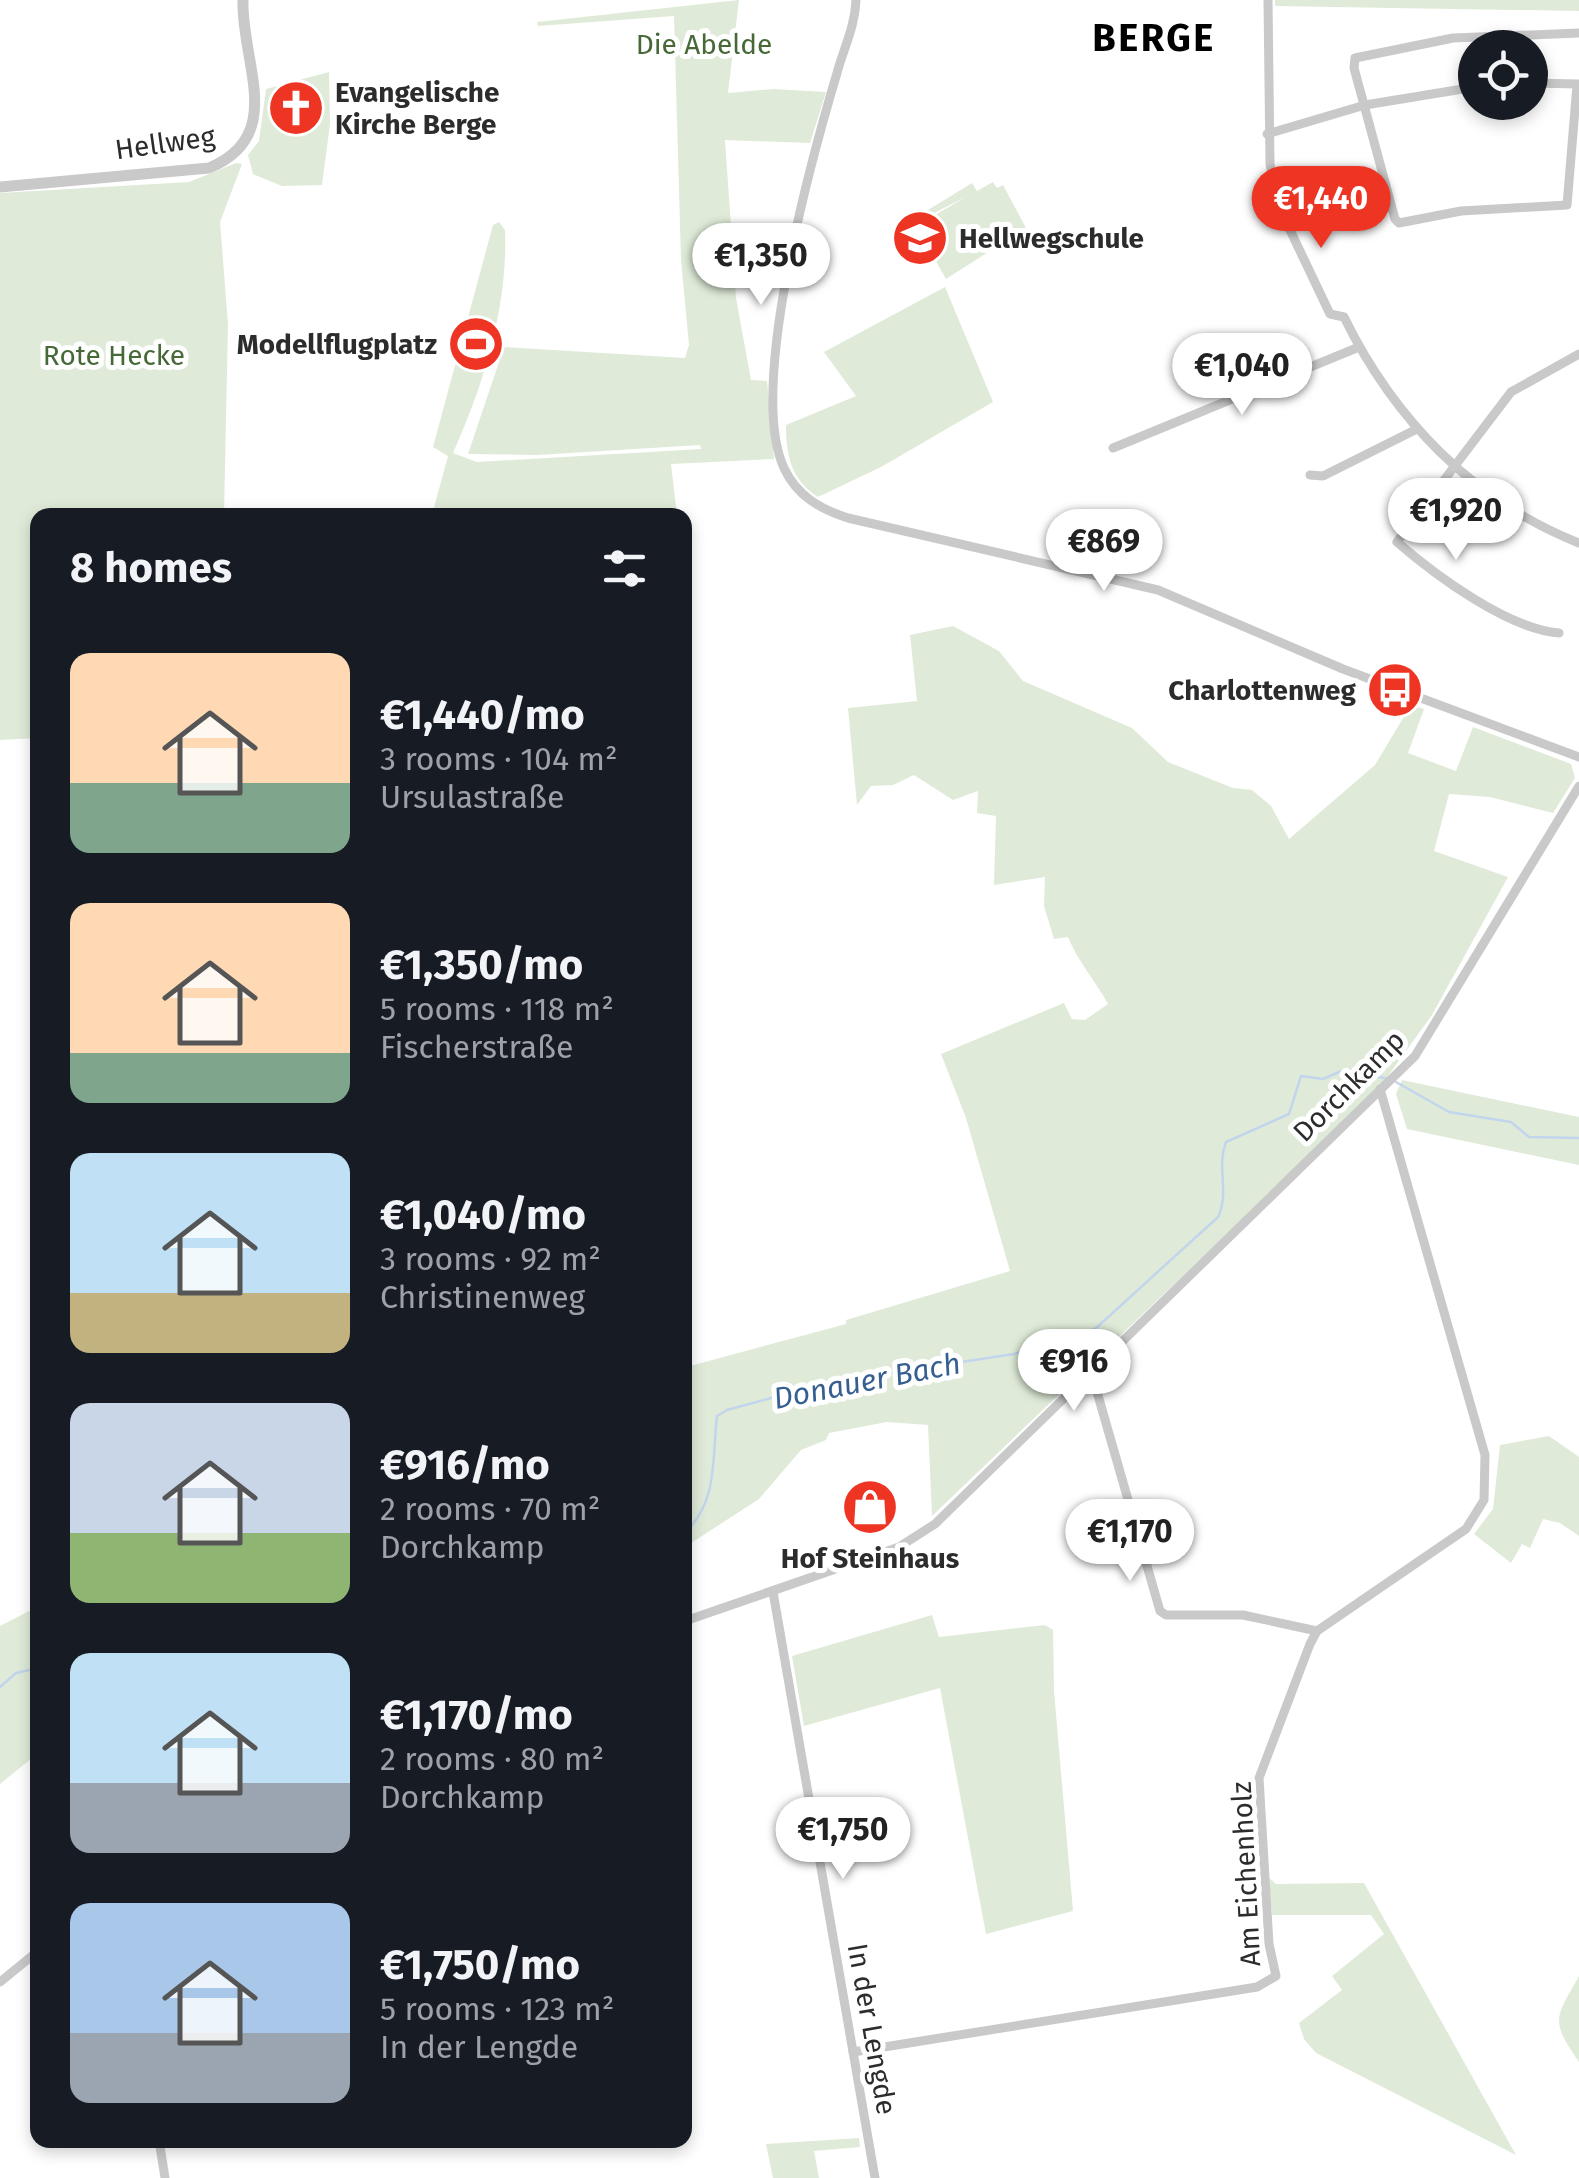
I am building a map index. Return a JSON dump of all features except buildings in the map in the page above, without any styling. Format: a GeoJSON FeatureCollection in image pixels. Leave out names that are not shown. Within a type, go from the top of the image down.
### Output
{"type":"FeatureCollection","features":[{"type":"Feature","properties":{"kind":"street","name":"Hellweg"},"geometry":{"type":"LineString","coordinates":[[0,187],[209,168],[231,159],[248,141],[254,111],[243,0]]}},
{"type":"Feature","properties":{"kind":"street"},"geometry":{"type":"LineString","coordinates":[[856,0],[851,37],[835,78],[778,322],[777,444],[784,469],[803,494],[826,510],[848,518],[1158,590],[1343,670],[1579,757]]}},
{"type":"Feature","properties":{"kind":"street"},"geometry":{"type":"LineString","coordinates":[[1268,0],[1267,134],[1280,209],[1330,314],[1344,317],[1359,347],[1417,429],[1454,467],[1522,515],[1579,544]]}},
{"type":"Feature","properties":{"kind":"street"},"geometry":{"type":"LineString","coordinates":[[1548,84],[1578,85],[1578,113],[1571,124],[1566,205],[1461,211],[1398,222],[1354,68],[1355,58],[1410,44],[1515,33],[1579,33]]}},
{"type":"Feature","properties":{"kind":"street"},"geometry":{"type":"LineString","coordinates":[[1267,134],[1365,105],[1458,89]]}},
{"type":"Feature","properties":{"kind":"street"},"geometry":{"type":"LineString","coordinates":[[1113,448],[1359,347]]}},
{"type":"Feature","properties":{"kind":"street"},"geometry":{"type":"LineString","coordinates":[[1558,633],[1543,632],[1478,600],[1396,542],[1510,392],[1579,354]]}},
{"type":"Feature","properties":{"kind":"street"},"geometry":{"type":"LineString","coordinates":[[1310,475],[1323,476],[1417,429]]}},
{"type":"Feature","properties":{"kind":"street","name":"Dorchkamp"},"geometry":{"type":"LineString","coordinates":[[692,1619],[914,1541],[1387,1083],[1433,1031],[1579,786]]}},
{"type":"Feature","properties":{"kind":"street"},"geometry":{"type":"LineString","coordinates":[[1091,1370],[1160,1611],[1166,1616],[1243,1615],[1316,1631],[1466,1528],[1480,1513],[1486,1483],[1477,1422],[1387,1083]]}},
{"type":"Feature","properties":{"kind":"street","name":"In der Lengde"},"geometry":{"type":"LineString","coordinates":[[772,1592],[876,2178]]}},
{"type":"Feature","properties":{"kind":"street","name":"Am Eichenholz"},"geometry":{"type":"LineString","coordinates":[[853,2052],[1238,1990],[1272,1981],[1276,1971],[1269,1944],[1259,1778],[1316,1631]]}},
{"type":"Feature","properties":{"kind":"street"},"geometry":{"type":"LineString","coordinates":[[0,1982],[30,1958]]}},
{"type":"Feature","properties":{"kind":"street"},"geometry":{"type":"LineString","coordinates":[[160,2148],[165,2178]]}},
{"type":"Feature","properties":{"kind":"green space","name":"Die Abelde"},"geometry":{"type":"Polygon","coordinates":[[[739,0],[728,93],[773,89],[826,92],[810,143],[725,140],[736,298],[751,380],[767,381],[774,459],[671,464],[676,508],[434,508],[448,456],[433,447],[493,225],[499,222],[505,230],[505,259],[498,316],[475,400],[453,453],[477,462],[701,449],[700,445],[537,455],[468,454],[504,347],[685,358],[689,345],[681,260],[674,16],[538,26],[537,22],[739,0]]]}},
{"type":"Feature","properties":{"kind":"green space"},"geometry":{"type":"Polygon","coordinates":[[[1275,0],[1579,0],[1579,11],[1275,6],[1275,0]]]}},
{"type":"Feature","properties":{"kind":"green space"},"geometry":{"type":"Polygon","coordinates":[[[329,72],[330,124],[322,185],[282,186],[253,174],[248,155],[259,141],[266,89],[329,72]]]}},
{"type":"Feature","properties":{"kind":"green space","name":"Rote Hecke"},"geometry":{"type":"Polygon","coordinates":[[[242,164],[220,222],[228,324],[224,508],[30,508],[30,738],[0,740],[0,193],[189,182],[242,164]]]}},
{"type":"Feature","properties":{"kind":"green space"},"geometry":{"type":"Polygon","coordinates":[[[993,182],[997,188],[1003,185],[1026,228],[946,279],[916,226],[966,197],[930,215],[928,210],[972,183],[977,191],[993,182]]]}},
{"type":"Feature","properties":{"kind":"green space"},"geometry":{"type":"Polygon","coordinates":[[[945,287],[993,402],[881,467],[818,497],[802,483],[792,466],[786,425],[856,396],[824,352],[945,287]]]}},
{"type":"Feature","properties":{"kind":"green space"},"geometry":{"type":"Polygon","coordinates":[[[953,626],[999,651],[1023,681],[1132,728],[1168,762],[1233,788],[1252,790],[1271,806],[1289,839],[1375,765],[1411,705],[1424,709],[1408,753],[1456,771],[1473,727],[1571,764],[1575,778],[1553,813],[1490,797],[1449,794],[1434,851],[1508,877],[1432,1015],[1380,1087],[932,1516],[928,1425],[887,1422],[829,1433],[826,1440],[801,1450],[759,1499],[692,1542],[692,1365],[846,1324],[846,1320],[1010,1271],[966,1118],[941,1054],[1064,1003],[1072,1019],[1085,1020],[1108,1004],[1068,937],[1054,939],[1044,906],[1045,877],[994,885],[996,816],[977,813],[978,791],[953,800],[914,775],[893,785],[871,786],[857,805],[848,708],[917,701],[910,635],[953,626]]]}},
{"type":"Feature","properties":{"kind":"green space"},"geometry":{"type":"Polygon","coordinates":[[[1402,1080],[1579,1117],[1579,1165],[1407,1129],[1396,1094],[1402,1080]]]}},
{"type":"Feature","properties":{"kind":"green space"},"geometry":{"type":"Polygon","coordinates":[[[1549,1436],[1579,1457],[1579,1536],[1560,1523],[1543,1519],[1530,1548],[1522,1544],[1511,1563],[1474,1534],[1493,1509],[1500,1445],[1549,1436]]]}},
{"type":"Feature","properties":{"kind":"green space"},"geometry":{"type":"Polygon","coordinates":[[[30,1611],[30,1760],[0,1784],[0,1626],[30,1611]]]}},
{"type":"Feature","properties":{"kind":"green space"},"geometry":{"type":"Polygon","coordinates":[[[932,1615],[939,1637],[1045,1625],[1053,1630],[1054,1691],[1073,1911],[986,1934],[940,1688],[804,1726],[792,1656],[932,1615]]]}},
{"type":"Feature","properties":{"kind":"green space"},"geometry":{"type":"Polygon","coordinates":[[[1269,1878],[1276,1884],[1364,1883],[1516,2155],[1316,2053],[1304,2039],[1299,2023],[1342,1990],[1332,1976],[1384,1934],[1371,1915],[1272,1915],[1269,1878]]]}},
{"type":"Feature","properties":{"kind":"green space"},"geometry":{"type":"Polygon","coordinates":[[[1579,1976],[1579,2062],[1563,2037],[1559,2019],[1579,1976]]]}},
{"type":"Feature","properties":{"kind":"green space"},"geometry":{"type":"Polygon","coordinates":[[[859,2138],[860,2147],[814,2151],[819,2178],[773,2178],[766,2144],[859,2138]]]}},
{"type":"Feature","properties":{"kind":"waterway","name":"Donauer Bach"},"geometry":{"type":"LineString","coordinates":[[692,1525],[708,1494],[717,1416],[830,1382],[1014,1354],[1095,1329],[1218,1217],[1226,1142],[1289,1114],[1301,1076],[1323,1079],[1346,1069],[1388,1079]]}},
{"type":"Feature","properties":{"kind":"waterway","name":"Donauer Bach"},"geometry":{"type":"LineString","coordinates":[[1396,1082],[1449,1112],[1511,1122],[1529,1137],[1579,1138]]}},
{"type":"Feature","properties":{"kind":"waterway","name":"Donauer Bach"},"geometry":{"type":"LineString","coordinates":[[0,1687],[16,1673],[30,1670]]}},
{"type":"Feature","properties":{"kind":"place","name":"Evangelische Kirche Berge"},"geometry":{"type":"Point","coordinates":[296,108]}},
{"type":"Feature","properties":{"kind":"place","name":"Hellwegschule"},"geometry":{"type":"Point","coordinates":[920,238]}},
{"type":"Feature","properties":{"kind":"place","name":"Modellflugplatz"},"geometry":{"type":"Point","coordinates":[476,344]}},
{"type":"Feature","properties":{"kind":"place","name":"Charlottenweg"},"geometry":{"type":"Point","coordinates":[1395,690]}},
{"type":"Feature","properties":{"kind":"place","name":"Hof Steinhaus"},"geometry":{"type":"Point","coordinates":[870,1507]}},
{"type":"Feature","properties":{"kind":"district","name":"BERGE"},"geometry":{"type":"Point","coordinates":[1154,38]}}]}
